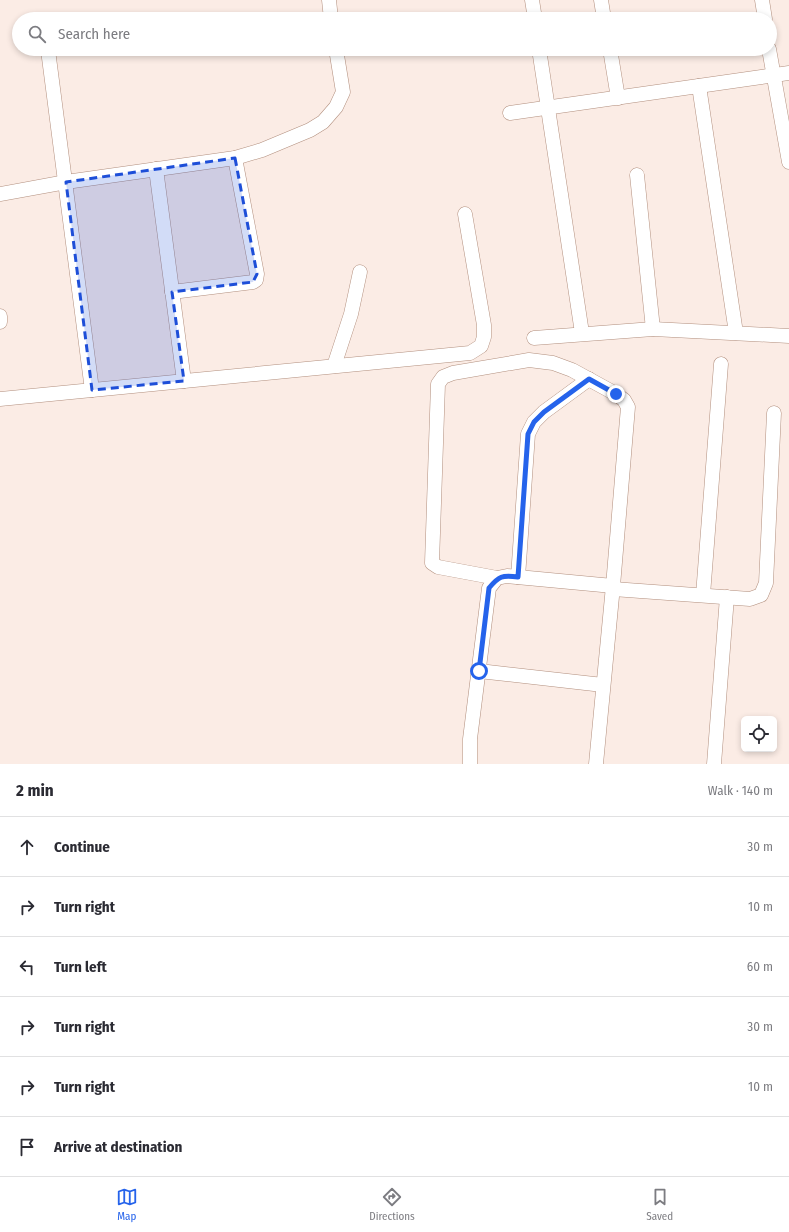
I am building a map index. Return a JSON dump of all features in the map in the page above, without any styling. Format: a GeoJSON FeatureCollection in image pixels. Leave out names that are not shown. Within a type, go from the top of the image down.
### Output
{"type":"FeatureCollection","features":[{"type":"Feature","properties":{"kind":"street"},"geometry":{"type":"LineString","coordinates":[[328,0],[330,12]]}},
{"type":"Feature","properties":{"kind":"street"},"geometry":{"type":"LineString","coordinates":[[532,0],[534,12]]}},
{"type":"Feature","properties":{"kind":"street"},"geometry":{"type":"LineString","coordinates":[[601,0],[603,12]]}},
{"type":"Feature","properties":{"kind":"street"},"geometry":{"type":"LineString","coordinates":[[762,0],[764,12]]}},
{"type":"Feature","properties":{"kind":"street"},"geometry":{"type":"LineString","coordinates":[[49,56],[92,390]]}},
{"type":"Feature","properties":{"kind":"street"},"geometry":{"type":"LineString","coordinates":[[0,194],[66,182],[235,158],[262,150],[310,130],[323,122],[336,107],[343,92],[337,56]]}},
{"type":"Feature","properties":{"kind":"street"},"geometry":{"type":"LineString","coordinates":[[540,56],[582,333]]}},
{"type":"Feature","properties":{"kind":"street"},"geometry":{"type":"LineString","coordinates":[[611,56],[618,98]]}},
{"type":"Feature","properties":{"kind":"street"},"geometry":{"type":"LineString","coordinates":[[770,56],[789,162]]}},
{"type":"Feature","properties":{"kind":"street"},"geometry":{"type":"LineString","coordinates":[[510,113],[789,73]]}},
{"type":"Feature","properties":{"kind":"street"},"geometry":{"type":"LineString","coordinates":[[699,86],[736,333]]}},
{"type":"Feature","properties":{"kind":"street"},"geometry":{"type":"LineString","coordinates":[[172,292],[253,282],[256,280],[258,274],[235,158]]}},
{"type":"Feature","properties":{"kind":"street"},"geometry":{"type":"LineString","coordinates":[[156,169],[184,381]]}},
{"type":"Feature","properties":{"kind":"street"},"geometry":{"type":"LineString","coordinates":[[637,175],[653,328]]}},
{"type":"Feature","properties":{"kind":"street"},"geometry":{"type":"LineString","coordinates":[[0,399],[470,353],[481,346],[484,337],[484,325],[465,214]]}},
{"type":"Feature","properties":{"kind":"street"},"geometry":{"type":"LineString","coordinates":[[334,366],[351,314],[360,272]]}},
{"type":"Feature","properties":{"kind":"street"},"geometry":{"type":"LineString","coordinates":[[0,316],[0,322]]}},
{"type":"Feature","properties":{"kind":"street"},"geometry":{"type":"LineString","coordinates":[[534,338],[653,328],[789,336]]}},
{"type":"Feature","properties":{"kind":"street"},"geometry":{"type":"LineString","coordinates":[[596,764],[613,587],[628,406],[624,400],[616,394],[572,370],[553,363],[529,360],[453,373],[443,377],[438,384],[432,562],[438,567],[497,578],[507,576],[613,587],[750,599],[761,595],[766,583],[774,413]]}},
{"type":"Feature","properties":{"kind":"street"},"geometry":{"type":"LineString","coordinates":[[703,595],[721,364]]}},
{"type":"Feature","properties":{"kind":"street"},"geometry":{"type":"LineString","coordinates":[[518,577],[528,434],[534,422],[544,412],[589,379]]}},
{"type":"Feature","properties":{"kind":"street"},"geometry":{"type":"LineString","coordinates":[[470,764],[470,739],[489,588],[497,578]]}},
{"type":"Feature","properties":{"kind":"street"},"geometry":{"type":"LineString","coordinates":[[714,764],[727,597]]}},
{"type":"Feature","properties":{"kind":"street"},"geometry":{"type":"LineString","coordinates":[[479,671],[603,685]]}},
{"type":"Feature","properties":{"kind":"highlighted area"},"geometry":{"type":"Polygon","coordinates":[[[235,158],[257,274],[253,282],[172,292],[184,381],[92,390],[66,182],[235,158]]]}},
{"type":"Feature","properties":{"kind":"route"},"geometry":{"type":"LineString","coordinates":[[479,671],[489,588],[497,578],[507,576],[518,577],[528,434],[534,422],[544,412],[589,379],[616,394]]}}]}
